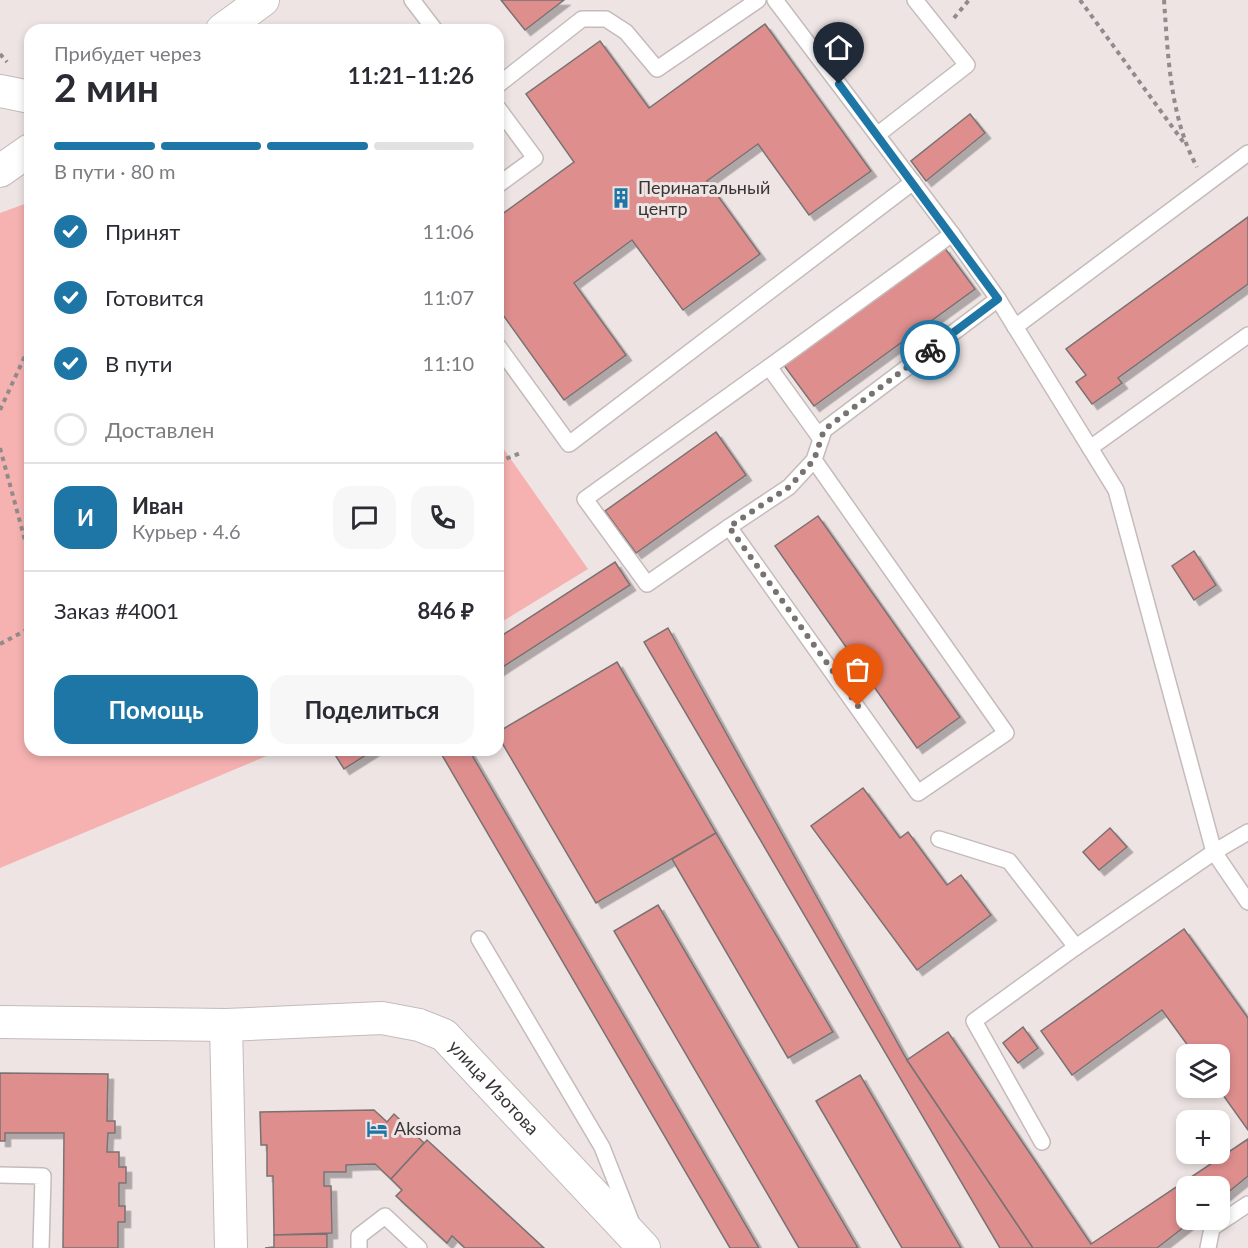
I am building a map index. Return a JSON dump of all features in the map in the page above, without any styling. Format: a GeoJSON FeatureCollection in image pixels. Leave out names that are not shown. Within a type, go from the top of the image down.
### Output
{"type":"FeatureCollection","features":[{"type":"Feature","properties":{"kind":"street"},"geometry":{"type":"LineString","coordinates":[[229,24],[263,0]]}},
{"type":"Feature","properties":{"kind":"street"},"geometry":{"type":"LineString","coordinates":[[0,91],[24,97]]}},
{"type":"Feature","properties":{"kind":"street"},"geometry":{"type":"LineString","coordinates":[[0,171],[24,154]]}},
{"type":"Feature","properties":{"kind":"street","name":"улица Изотова"},"geometry":{"type":"LineString","coordinates":[[0,1022],[226,1025],[382,1018],[419,1025],[444,1035],[641,1244]]}},
{"type":"Feature","properties":{"kind":"street"},"geometry":{"type":"LineString","coordinates":[[226,1025],[231,1248]]}},
{"type":"Feature","properties":{"kind":"lane"},"geometry":{"type":"LineString","coordinates":[[412,0],[430,24]]}},
{"type":"Feature","properties":{"kind":"lane"},"geometry":{"type":"LineString","coordinates":[[504,80],[582,19],[606,19],[626,32],[657,69],[758,0]]}},
{"type":"Feature","properties":{"kind":"lane"},"geometry":{"type":"LineString","coordinates":[[775,0],[952,234],[998,299],[1116,490],[1214,852],[1248,902]]}},
{"type":"Feature","properties":{"kind":"lane"},"geometry":{"type":"LineString","coordinates":[[877,135],[967,65],[915,0]]}},
{"type":"Feature","properties":{"kind":"lane"},"geometry":{"type":"LineString","coordinates":[[504,116],[535,158],[504,181]]}},
{"type":"Feature","properties":{"kind":"lane"},"geometry":{"type":"LineString","coordinates":[[1015,327],[1248,153]]}},
{"type":"Feature","properties":{"kind":"lane"},"geometry":{"type":"LineString","coordinates":[[504,354],[569,444],[913,182]]}},
{"type":"Feature","properties":{"kind":"lane"},"geometry":{"type":"LineString","coordinates":[[952,234],[585,499],[647,584],[789,487],[814,460],[824,430],[998,299]]}},
{"type":"Feature","properties":{"kind":"lane"},"geometry":{"type":"LineString","coordinates":[[1090,448],[1248,335]]}},
{"type":"Feature","properties":{"kind":"lane"},"geometry":{"type":"LineString","coordinates":[[769,367],[821,439]]}},
{"type":"Feature","properties":{"kind":"lane"},"geometry":{"type":"LineString","coordinates":[[729,527],[918,793],[1006,733],[814,460]]}},
{"type":"Feature","properties":{"kind":"lane"},"geometry":{"type":"LineString","coordinates":[[1042,1142],[974,1021],[1076,947],[1214,852],[1248,832]]}},
{"type":"Feature","properties":{"kind":"lane"},"geometry":{"type":"LineString","coordinates":[[939,839],[1009,861],[1076,947]]}},
{"type":"Feature","properties":{"kind":"lane"},"geometry":{"type":"LineString","coordinates":[[479,939],[602,1147],[641,1244]]}},
{"type":"Feature","properties":{"kind":"lane"},"geometry":{"type":"LineString","coordinates":[[0,1175],[43,1176],[41,1248]]}},
{"type":"Feature","properties":{"kind":"lane"},"geometry":{"type":"LineString","coordinates":[[1208,1248],[1212,1228],[1248,1204]]}},
{"type":"Feature","properties":{"kind":"lane"},"geometry":{"type":"LineString","coordinates":[[359,1248],[359,1236],[385,1216],[419,1248]]}},
{"type":"Feature","properties":{"kind":"path"},"geometry":{"type":"LineString","coordinates":[[1080,0],[1186,146],[1206,183]]}},
{"type":"Feature","properties":{"kind":"path"},"geometry":{"type":"LineString","coordinates":[[1164,0],[1168,61],[1186,146]]}},
{"type":"Feature","properties":{"kind":"path"},"geometry":{"type":"LineString","coordinates":[[0,410],[24,358]]}},
{"type":"Feature","properties":{"kind":"path"},"geometry":{"type":"LineString","coordinates":[[0,448],[24,537]]}},
{"type":"Feature","properties":{"kind":"path"},"geometry":{"type":"LineString","coordinates":[[504,460],[523,452]]}},
{"type":"Feature","properties":{"kind":"path"},"geometry":{"type":"LineString","coordinates":[[0,644],[24,631]]}},
{"type":"Feature","properties":{"kind":"shaded area"},"geometry":{"type":"Polygon","coordinates":[[[24,204],[24,756],[267,756],[0,868],[0,213],[24,204]]]}},
{"type":"Feature","properties":{"kind":"shaded area"},"geometry":{"type":"Polygon","coordinates":[[[504,450],[588,569],[504,620],[504,450]]]}},
{"type":"Feature","properties":{"kind":"building"},"geometry":{"type":"Polygon","coordinates":[[[501,0],[564,0],[525,30],[501,0]]]}},
{"type":"Feature","properties":{"kind":"building","name":"Перинатальный центр"},"geometry":{"type":"Polygon","coordinates":[[[765,24],[871,171],[809,215],[758,144],[707,181],[760,254],[683,310],[632,240],[574,283],[626,355],[564,400],[504,316],[504,213],[574,162],[526,94],[600,41],[649,108],[765,24]]]}},
{"type":"Feature","properties":{"kind":"building"},"geometry":{"type":"Polygon","coordinates":[[[970,114],[985,133],[926,181],[911,161],[970,114]]]}},
{"type":"Feature","properties":{"kind":"building"},"geometry":{"type":"Polygon","coordinates":[[[1248,217],[1248,284],[1118,378],[1122,383],[1092,404],[1076,382],[1086,375],[1066,349],[1248,217]]]}},
{"type":"Feature","properties":{"kind":"building"},"geometry":{"type":"Polygon","coordinates":[[[944,247],[975,289],[814,406],[783,364],[944,247]]]}},
{"type":"Feature","properties":{"kind":"building"},"geometry":{"type":"Polygon","coordinates":[[[716,432],[746,475],[636,553],[605,511],[716,432]]]}},
{"type":"Feature","properties":{"kind":"building"},"geometry":{"type":"Polygon","coordinates":[[[818,516],[960,717],[917,748],[775,546],[818,516]]]}},
{"type":"Feature","properties":{"kind":"building"},"geometry":{"type":"Polygon","coordinates":[[[1194,551],[1216,585],[1194,600],[1172,566],[1194,551]]]}},
{"type":"Feature","properties":{"kind":"building"},"geometry":{"type":"Polygon","coordinates":[[[615,562],[630,585],[504,666],[504,634],[615,562]]]}},
{"type":"Feature","properties":{"kind":"building"},"geometry":{"type":"Polygon","coordinates":[[[668,628],[907,1060],[1033,1248],[1000,1248],[644,642],[668,628]]]}},
{"type":"Feature","properties":{"kind":"building"},"geometry":{"type":"Polygon","coordinates":[[[617,662],[716,833],[596,903],[504,746],[504,728],[617,662]]]}},
{"type":"Feature","properties":{"kind":"building"},"geometry":{"type":"Polygon","coordinates":[[[336,756],[365,756],[344,769],[336,756]]]}},
{"type":"Feature","properties":{"kind":"building"},"geometry":{"type":"Polygon","coordinates":[[[443,756],[472,756],[759,1248],[730,1248],[443,756]]]}},
{"type":"Feature","properties":{"kind":"building"},"geometry":{"type":"Polygon","coordinates":[[[863,788],[900,838],[908,832],[947,885],[961,875],[991,915],[917,970],[811,826],[863,788]]]}},
{"type":"Feature","properties":{"kind":"building"},"geometry":{"type":"Polygon","coordinates":[[[1110,828],[1127,847],[1099,870],[1083,852],[1110,828]]]}},
{"type":"Feature","properties":{"kind":"building"},"geometry":{"type":"Polygon","coordinates":[[[716,833],[833,1032],[788,1058],[672,859],[716,833]]]}},
{"type":"Feature","properties":{"kind":"building"},"geometry":{"type":"Polygon","coordinates":[[[658,905],[858,1248],[799,1248],[614,931],[658,905]]]}},
{"type":"Feature","properties":{"kind":"building"},"geometry":{"type":"Polygon","coordinates":[[[1184,929],[1248,1018],[1248,1130],[1225,1098],[1230,1098],[1230,1044],[1187,1044],[1162,1010],[1072,1075],[1041,1031],[1184,929]]]}},
{"type":"Feature","properties":{"kind":"building"},"geometry":{"type":"Polygon","coordinates":[[[1023,1027],[1038,1048],[1018,1063],[1003,1043],[1023,1027]]]}},
{"type":"Feature","properties":{"kind":"building"},"geometry":{"type":"Polygon","coordinates":[[[948,1032],[1091,1244],[1176,1187],[1176,1230],[1180,1230],[1157,1248],[1033,1248],[907,1060],[948,1032]]]}},
{"type":"Feature","properties":{"kind":"building"},"geometry":{"type":"Polygon","coordinates":[[[0,1073],[108,1074],[107,1121],[115,1121],[115,1133],[108,1133],[107,1152],[119,1152],[119,1167],[126,1167],[126,1183],[119,1183],[119,1206],[125,1206],[125,1222],[118,1222],[118,1248],[63,1248],[64,1133],[5,1133],[5,1141],[0,1141],[0,1073]]]}},
{"type":"Feature","properties":{"kind":"building"},"geometry":{"type":"Polygon","coordinates":[[[860,1075],[961,1248],[902,1248],[816,1101],[860,1075]]]}},
{"type":"Feature","properties":{"kind":"building"},"geometry":{"type":"Polygon","coordinates":[[[374,1110],[387,1122],[394,1114],[424,1143],[391,1179],[375,1164],[346,1165],[346,1172],[324,1172],[324,1186],[331,1186],[332,1233],[274,1235],[273,1176],[267,1176],[267,1145],[261,1145],[260,1112],[374,1110]]]}},
{"type":"Feature","properties":{"kind":"building"},"geometry":{"type":"Polygon","coordinates":[[[1248,1139],[1248,1176],[1230,1191],[1230,1176],[1193,1176],[1211,1164],[1230,1164],[1230,1151],[1248,1139]]]}},
{"type":"Feature","properties":{"kind":"building"},"geometry":{"type":"Polygon","coordinates":[[[427,1140],[544,1248],[465,1248],[452,1236],[447,1243],[396,1196],[402,1190],[391,1179],[427,1140]]]}},
{"type":"Feature","properties":{"kind":"building"},"geometry":{"type":"Polygon","coordinates":[[[327,1234],[327,1248],[265,1248],[274,1247],[274,1235],[327,1234]]]}},
{"type":"Feature","properties":{"kind":"way so far"},"geometry":{"type":"LineString","coordinates":[[858,706],[729,527],[789,487],[814,460],[824,430],[930,350]]}},
{"type":"Feature","properties":{"kind":"place","name":"Перинатальный центр"},"geometry":{"type":"Point","coordinates":[621,198]}},
{"type":"Feature","properties":{"kind":"place","name":"Aksioma"},"geometry":{"type":"Point","coordinates":[377,1129]}},
{"type":"Feature","properties":{"kind":"route"},"geometry":{"type":"LineString","coordinates":[[839,84],[998,299],[930,350]]}}]}
